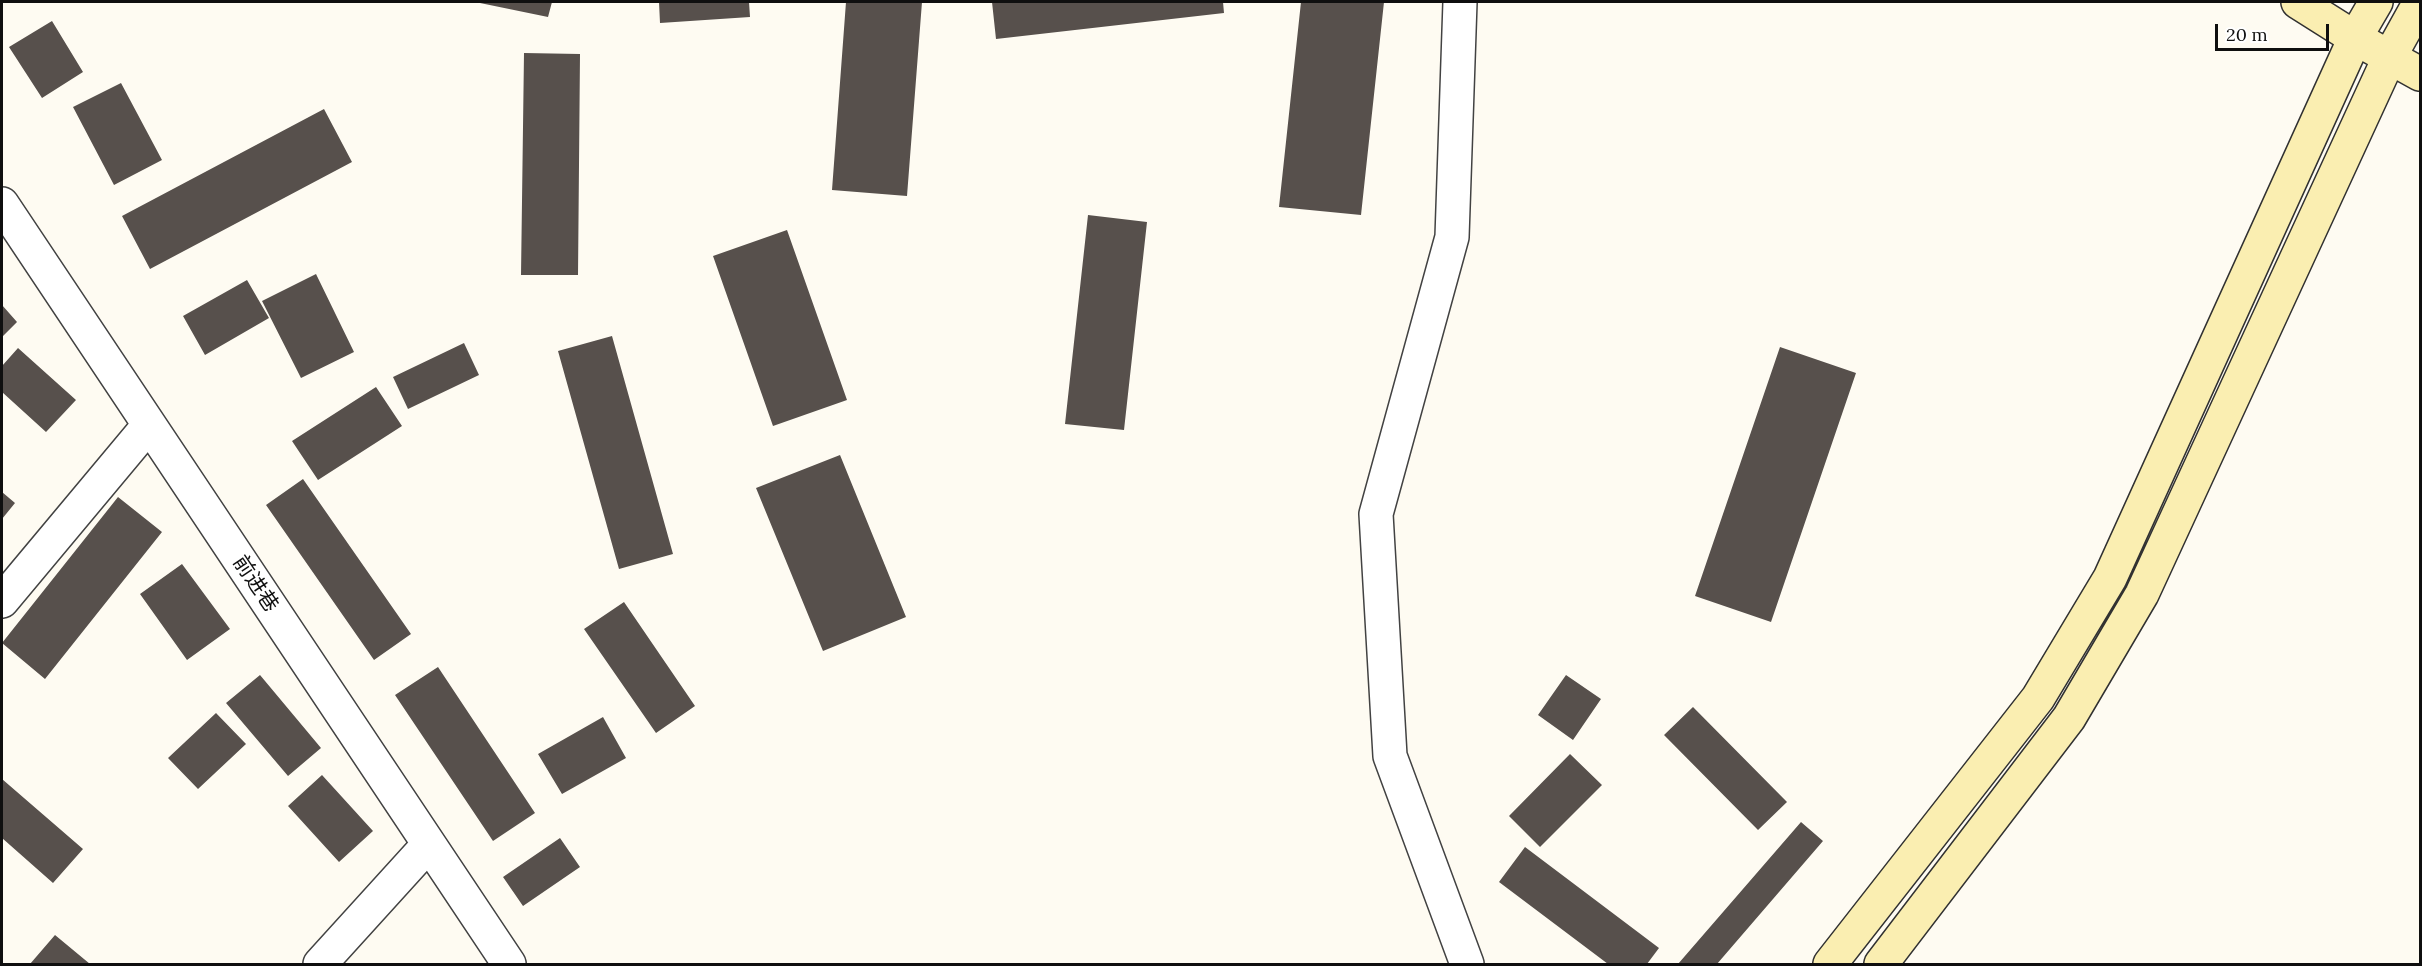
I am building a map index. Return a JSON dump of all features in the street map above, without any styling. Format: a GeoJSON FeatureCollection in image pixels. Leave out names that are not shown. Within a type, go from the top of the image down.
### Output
{"type":"FeatureCollection","features":[{"type":"Feature","properties":{"kind":"main road"},"geometry":{"type":"LineString","coordinates":[[2298,2],[2355,38],[2421,74]]}},
{"type":"Feature","properties":{"kind":"main road"},"geometry":{"type":"LineString","coordinates":[[1830,964],[2038,698],[2109,578],[2355,38],[2376,2]]}},
{"type":"Feature","properties":{"kind":"main road"},"geometry":{"type":"LineString","coordinates":[[1881,964],[2069,718],[2142,594],[2390,56],[2420,2]]}},
{"type":"Feature","properties":{"kind":"street"},"geometry":{"type":"LineString","coordinates":[[1460,2],[1452,237],[1376,514],[1390,756],[1467,964]]}},
{"type":"Feature","properties":{"kind":"street","name":"前进巷"},"geometry":{"type":"LineString","coordinates":[[2,204],[509,964]]}},
{"type":"Feature","properties":{"kind":"street"},"geometry":{"type":"LineString","coordinates":[[2,601],[149,425]]}},
{"type":"Feature","properties":{"kind":"street"},"geometry":{"type":"LineString","coordinates":[[320,964],[429,844]]}},
{"type":"Feature","properties":{"kind":"building"},"geometry":{"type":"Polygon","coordinates":[[[480,2],[552,2],[548,17],[480,2]]]}},
{"type":"Feature","properties":{"kind":"building"},"geometry":{"type":"Polygon","coordinates":[[[659,2],[749,2],[750,17],[660,23],[659,2]]]}},
{"type":"Feature","properties":{"kind":"building"},"geometry":{"type":"Polygon","coordinates":[[[846,2],[922,2],[907,196],[832,190],[846,2]]]}},
{"type":"Feature","properties":{"kind":"building"},"geometry":{"type":"Polygon","coordinates":[[[992,2],[1223,2],[1224,13],[996,39],[992,2]]]}},
{"type":"Feature","properties":{"kind":"building"},"geometry":{"type":"Polygon","coordinates":[[[1301,2],[1384,2],[1361,215],[1279,207],[1301,2]]]}},
{"type":"Feature","properties":{"kind":"building"},"geometry":{"type":"Polygon","coordinates":[[[52,21],[83,72],[42,98],[9,47],[52,21]]]}},
{"type":"Feature","properties":{"kind":"building"},"geometry":{"type":"Polygon","coordinates":[[[524,53],[580,54],[578,275],[521,275],[524,53]]]}},
{"type":"Feature","properties":{"kind":"building"},"geometry":{"type":"Polygon","coordinates":[[[121,83],[162,160],[114,185],[73,107],[121,83]]]}},
{"type":"Feature","properties":{"kind":"building"},"geometry":{"type":"Polygon","coordinates":[[[324,109],[352,162],[150,269],[122,216],[324,109]]]}},
{"type":"Feature","properties":{"kind":"building"},"geometry":{"type":"Polygon","coordinates":[[[1088,215],[1147,222],[1124,430],[1065,424],[1088,215]]]}},
{"type":"Feature","properties":{"kind":"building"},"geometry":{"type":"Polygon","coordinates":[[[787,230],[847,400],[773,426],[713,256],[787,230]]]}},
{"type":"Feature","properties":{"kind":"building"},"geometry":{"type":"Polygon","coordinates":[[[316,274],[354,352],[301,378],[262,301],[316,274]]]}},
{"type":"Feature","properties":{"kind":"building"},"geometry":{"type":"Polygon","coordinates":[[[247,280],[269,318],[205,355],[183,316],[247,280]]]}},
{"type":"Feature","properties":{"kind":"building"},"geometry":{"type":"Polygon","coordinates":[[[2,305],[17,322],[2,337],[2,305]]]}},
{"type":"Feature","properties":{"kind":"building"},"geometry":{"type":"Polygon","coordinates":[[[612,336],[673,554],[619,569],[558,351],[612,336]]]}},
{"type":"Feature","properties":{"kind":"building"},"geometry":{"type":"Polygon","coordinates":[[[464,343],[479,375],[408,409],[393,377],[464,343]]]}},
{"type":"Feature","properties":{"kind":"building"},"geometry":{"type":"Polygon","coordinates":[[[1780,347],[1856,373],[1771,622],[1695,596],[1780,347]]]}},
{"type":"Feature","properties":{"kind":"building"},"geometry":{"type":"Polygon","coordinates":[[[18,348],[76,400],[46,432],[2,392],[2,366],[18,348]]]}},
{"type":"Feature","properties":{"kind":"building"},"geometry":{"type":"Polygon","coordinates":[[[376,387],[402,426],[318,480],[292,441],[376,387]]]}},
{"type":"Feature","properties":{"kind":"building"},"geometry":{"type":"Polygon","coordinates":[[[840,455],[906,617],[823,651],[756,488],[840,455]]]}},
{"type":"Feature","properties":{"kind":"building"},"geometry":{"type":"Polygon","coordinates":[[[303,479],[411,634],[374,660],[266,505],[303,479]]]}},
{"type":"Feature","properties":{"kind":"building"},"geometry":{"type":"Polygon","coordinates":[[[2,492],[15,503],[2,519],[2,492]]]}},
{"type":"Feature","properties":{"kind":"building"},"geometry":{"type":"Polygon","coordinates":[[[118,497],[162,532],[45,679],[2,643],[118,497]]]}},
{"type":"Feature","properties":{"kind":"building"},"geometry":{"type":"Polygon","coordinates":[[[182,564],[230,629],[187,660],[140,594],[182,564]]]}},
{"type":"Feature","properties":{"kind":"building"},"geometry":{"type":"Polygon","coordinates":[[[624,602],[695,706],[656,733],[584,629],[624,602]]]}},
{"type":"Feature","properties":{"kind":"building"},"geometry":{"type":"Polygon","coordinates":[[[438,667],[535,813],[493,841],[395,695],[438,667]]]}},
{"type":"Feature","properties":{"kind":"building"},"geometry":{"type":"Polygon","coordinates":[[[260,675],[321,748],[288,776],[226,703],[260,675]]]}},
{"type":"Feature","properties":{"kind":"building"},"geometry":{"type":"Polygon","coordinates":[[[1566,675],[1601,699],[1573,740],[1538,715],[1566,675]]]}},
{"type":"Feature","properties":{"kind":"building"},"geometry":{"type":"Polygon","coordinates":[[[1693,707],[1787,802],[1758,830],[1664,735],[1693,707]]]}},
{"type":"Feature","properties":{"kind":"building"},"geometry":{"type":"Polygon","coordinates":[[[216,713],[246,744],[198,789],[168,758],[216,713]]]}},
{"type":"Feature","properties":{"kind":"building"},"geometry":{"type":"Polygon","coordinates":[[[603,717],[626,758],[562,794],[538,754],[603,717]]]}},
{"type":"Feature","properties":{"kind":"building"},"geometry":{"type":"Polygon","coordinates":[[[1570,754],[1602,785],[1540,847],[1509,816],[1570,754]]]}},
{"type":"Feature","properties":{"kind":"building"},"geometry":{"type":"Polygon","coordinates":[[[322,775],[373,831],[339,862],[288,806],[322,775]]]}},
{"type":"Feature","properties":{"kind":"building"},"geometry":{"type":"Polygon","coordinates":[[[2,779],[83,849],[53,883],[2,838],[2,779]]]}},
{"type":"Feature","properties":{"kind":"building"},"geometry":{"type":"Polygon","coordinates":[[[1801,822],[1823,841],[1717,964],[1678,964],[1801,822]]]}},
{"type":"Feature","properties":{"kind":"building"},"geometry":{"type":"Polygon","coordinates":[[[560,838],[580,867],[523,906],[503,877],[560,838]]]}},
{"type":"Feature","properties":{"kind":"building"},"geometry":{"type":"Polygon","coordinates":[[[1525,847],[1659,948],[1647,964],[1608,964],[1499,882],[1525,847]]]}},
{"type":"Feature","properties":{"kind":"building"},"geometry":{"type":"Polygon","coordinates":[[[55,935],[90,964],[30,964],[55,935]]]}}]}
